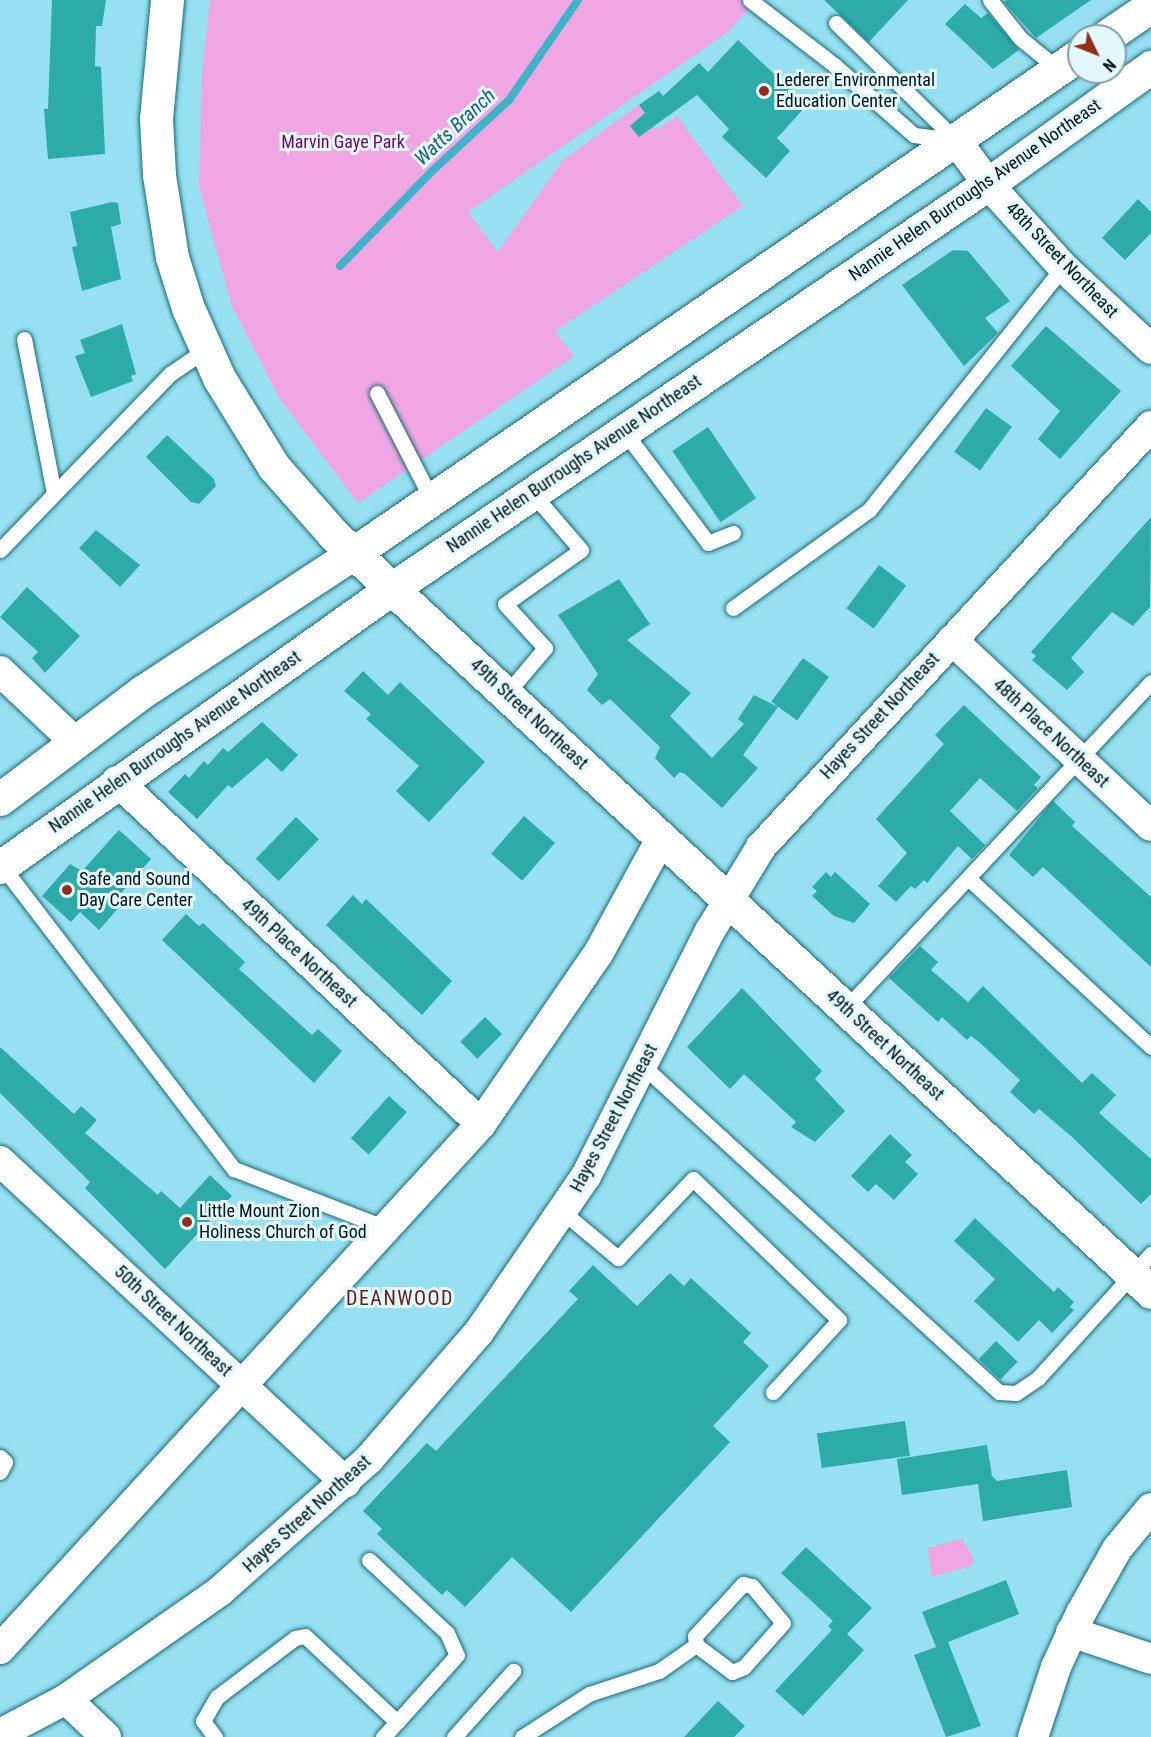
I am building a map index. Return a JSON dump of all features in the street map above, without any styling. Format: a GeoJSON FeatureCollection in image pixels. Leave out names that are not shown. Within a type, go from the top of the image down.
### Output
{"type":"FeatureCollection","features":[{"type":"Feature","properties":{"kind":"main road","name":"49th Street Northeast"},"geometry":{"type":"LineString","coordinates":[[167,0],[157,91],[159,175],[172,257],[205,350],[236,410],[274,467],[355,552],[393,588],[846,1008],[1145,1273]]}},
{"type":"Feature","properties":{"kind":"main road"},"geometry":{"type":"LineString","coordinates":[[1125,24],[1151,6]]}},
{"type":"Feature","properties":{"kind":"main road"},"geometry":{"type":"LineString","coordinates":[[0,799],[142,692],[355,552],[1067,63]]}},
{"type":"Feature","properties":{"kind":"main road","name":"Nannie Helen Burroughs Avenue Northeast"},"geometry":{"type":"LineString","coordinates":[[1,866],[117,781],[393,588],[988,184],[1151,67]]}},
{"type":"Feature","properties":{"kind":"street","name":"48th Street Northeast"},"geometry":{"type":"LineString","coordinates":[[955,139],[988,184],[1063,267],[1151,349]]}},
{"type":"Feature","properties":{"kind":"street","name":"Hayes Street Northeast"},"geometry":{"type":"LineString","coordinates":[[0,1734],[66,1699],[220,1591],[346,1482],[479,1332],[563,1212],[728,898],[774,832],[1151,426]]}},
{"type":"Feature","properties":{"kind":"street","name":"48th Place Northeast"},"geometry":{"type":"LineString","coordinates":[[952,640],[1151,826]]}},
{"type":"Feature","properties":{"kind":"street"},"geometry":{"type":"LineString","coordinates":[[0,671],[75,742]]}},
{"type":"Feature","properties":{"kind":"street","name":"49th Place Northeast"},"geometry":{"type":"LineString","coordinates":[[117,781],[481,1124]]}},
{"type":"Feature","properties":{"kind":"street"},"geometry":{"type":"LineString","coordinates":[[0,1649],[242,1385],[389,1229],[481,1124],[598,954],[662,837]]}},
{"type":"Feature","properties":{"kind":"street","name":"50th Street Northeast"},"geometry":{"type":"LineString","coordinates":[[0,1161],[346,1482]]}},
{"type":"Feature","properties":{"kind":"street"},"geometry":{"type":"LineString","coordinates":[[1034,1737],[1071,1632],[1117,1550],[1151,1508]]}},
{"type":"Feature","properties":{"kind":"street"},"geometry":{"type":"LineString","coordinates":[[1071,1632],[1151,1659]]}},
{"type":"Feature","properties":{"kind":"street"},"geometry":{"type":"LineString","coordinates":[[66,1699],[106,1737]]}},
{"type":"Feature","properties":{"kind":"lane"},"geometry":{"type":"LineString","coordinates":[[750,0],[834,65],[914,135],[955,139]]}},
{"type":"Feature","properties":{"kind":"lane"},"geometry":{"type":"LineString","coordinates":[[990,0],[1020,38],[1067,62]]}},
{"type":"Feature","properties":{"kind":"lane"},"geometry":{"type":"LineString","coordinates":[[836,23],[955,139]]}},
{"type":"Feature","properties":{"kind":"lane"},"geometry":{"type":"LineString","coordinates":[[733,608],[869,510],[1063,267]]}},
{"type":"Feature","properties":{"kind":"lane"},"geometry":{"type":"LineString","coordinates":[[24,339],[54,494]]}},
{"type":"Feature","properties":{"kind":"lane"},"geometry":{"type":"LineString","coordinates":[[0,550],[170,374],[205,350]]}},
{"type":"Feature","properties":{"kind":"lane"},"geometry":{"type":"LineString","coordinates":[[377,393],[432,498]]}},
{"type":"Feature","properties":{"kind":"lane"},"geometry":{"type":"LineString","coordinates":[[623,430],[708,543],[733,533]]}},
{"type":"Feature","properties":{"kind":"lane"},"geometry":{"type":"LineString","coordinates":[[507,693],[545,648],[505,604],[581,550],[532,493]]}},
{"type":"Feature","properties":{"kind":"lane"},"geometry":{"type":"LineString","coordinates":[[846,1008],[1151,682]]}},
{"type":"Feature","properties":{"kind":"lane"},"geometry":{"type":"LineString","coordinates":[[1,866],[234,1169],[389,1229]]}},
{"type":"Feature","properties":{"kind":"lane"},"geometry":{"type":"LineString","coordinates":[[968,878],[1151,1047]]}},
{"type":"Feature","properties":{"kind":"lane"},"geometry":{"type":"LineString","coordinates":[[642,1065],[999,1392],[1016,1393],[1038,1378],[1145,1273]]}},
{"type":"Feature","properties":{"kind":"lane"},"geometry":{"type":"LineString","coordinates":[[563,1212],[618,1258],[693,1179],[839,1320],[773,1392]]}},
{"type":"Feature","properties":{"kind":"lane"},"geometry":{"type":"LineString","coordinates":[[0,1457],[5,1462],[0,1472]]}},
{"type":"Feature","properties":{"kind":"lane"},"geometry":{"type":"LineString","coordinates":[[369,1560],[447,1633],[457,1655],[383,1737]]}},
{"type":"Feature","properties":{"kind":"lane"},"geometry":{"type":"LineString","coordinates":[[743,1584],[752,1586],[783,1623],[737,1671],[726,1668],[696,1645],[695,1636],[743,1584]]}},
{"type":"Feature","properties":{"kind":"lane"},"geometry":{"type":"LineString","coordinates":[[215,1737],[203,1721],[217,1697],[295,1638],[305,1636],[397,1722]]}},
{"type":"Feature","properties":{"kind":"lane"},"geometry":{"type":"LineString","coordinates":[[522,1737],[589,1694],[659,1671],[696,1645]]}},
{"type":"Feature","properties":{"kind":"lane"},"geometry":{"type":"LineString","coordinates":[[454,1737],[513,1671]]}},
{"type":"Feature","properties":{"kind":"green space","name":"Marvin Gaye Park"},"geometry":{"type":"Polygon","coordinates":[[[210,0],[757,0],[728,32],[468,212],[498,252],[563,160],[639,105],[656,130],[677,116],[743,206],[555,331],[574,356],[358,503],[280,399],[232,306],[199,187],[202,73],[210,0]]]}},
{"type":"Feature","properties":{"kind":"green space"},"geometry":{"type":"Polygon","coordinates":[[[962,1539],[974,1559],[971,1566],[932,1577],[928,1548],[962,1539]]]}},
{"type":"Feature","properties":{"kind":"building"},"geometry":{"type":"Polygon","coordinates":[[[52,0],[106,0],[102,26],[96,26],[95,66],[101,67],[105,154],[48,159],[44,109],[48,109],[52,0]]]}},
{"type":"Feature","properties":{"kind":"building"},"geometry":{"type":"Polygon","coordinates":[[[824,0],[908,0],[869,42],[824,0]]]}},
{"type":"Feature","properties":{"kind":"building"},"geometry":{"type":"Polygon","coordinates":[[[1007,0],[1091,0],[1036,38],[1004,2],[1007,0]]]}},
{"type":"Feature","properties":{"kind":"building"},"geometry":{"type":"Polygon","coordinates":[[[965,4],[981,18],[988,13],[1019,50],[993,69],[945,24],[965,4]]]}},
{"type":"Feature","properties":{"kind":"building"},"geometry":{"type":"Polygon","coordinates":[[[738,40],[807,105],[777,138],[790,151],[766,178],[722,137],[729,129],[697,95],[639,137],[630,126],[645,113],[639,105],[659,91],[663,96],[699,63],[708,72],[738,40]]]}},
{"type":"Feature","properties":{"kind":"building"},"geometry":{"type":"Polygon","coordinates":[[[1138,199],[1151,212],[1151,233],[1125,260],[1102,238],[1138,199]]]}},
{"type":"Feature","properties":{"kind":"building"},"geometry":{"type":"Polygon","coordinates":[[[112,202],[118,203],[121,224],[111,227],[121,279],[82,291],[72,247],[77,246],[70,212],[112,202]]]}},
{"type":"Feature","properties":{"kind":"building"},"geometry":{"type":"Polygon","coordinates":[[[953,250],[968,251],[1010,301],[985,318],[998,333],[964,366],[902,285],[953,250]]]}},
{"type":"Feature","properties":{"kind":"building"},"geometry":{"type":"Polygon","coordinates":[[[122,324],[136,374],[131,376],[133,381],[91,397],[75,356],[85,353],[80,340],[122,324]]]}},
{"type":"Feature","properties":{"kind":"building"},"geometry":{"type":"Polygon","coordinates":[[[1046,326],[1121,391],[1060,459],[1038,439],[1060,411],[1011,366],[1046,326]]]}},
{"type":"Feature","properties":{"kind":"building"},"geometry":{"type":"Polygon","coordinates":[[[986,408],[1012,427],[980,470],[954,452],[986,408]]]}},
{"type":"Feature","properties":{"kind":"building"},"geometry":{"type":"Polygon","coordinates":[[[708,427],[756,498],[720,522],[672,451],[708,427]]]}},
{"type":"Feature","properties":{"kind":"building"},"geometry":{"type":"Polygon","coordinates":[[[167,435],[214,479],[216,486],[199,504],[191,502],[146,457],[167,435]]]}},
{"type":"Feature","properties":{"kind":"building"},"geometry":{"type":"Polygon","coordinates":[[[1151,517],[1150,607],[1133,626],[1112,612],[1071,658],[1084,672],[1067,690],[1032,660],[1036,656],[1031,652],[1151,517]]]}},
{"type":"Feature","properties":{"kind":"building"},"geometry":{"type":"Polygon","coordinates":[[[96,530],[140,565],[120,587],[79,548],[96,530]]]}},
{"type":"Feature","properties":{"kind":"building"},"geometry":{"type":"Polygon","coordinates":[[[879,565],[906,585],[874,629],[847,608],[879,565]]]}},
{"type":"Feature","properties":{"kind":"building"},"geometry":{"type":"Polygon","coordinates":[[[619,579],[650,624],[627,640],[691,693],[670,716],[712,758],[744,724],[738,719],[754,695],[778,707],[743,755],[758,768],[722,808],[685,774],[680,772],[674,778],[655,758],[660,747],[610,699],[602,705],[587,690],[598,674],[558,615],[619,579]]]}},
{"type":"Feature","properties":{"kind":"building"},"geometry":{"type":"Polygon","coordinates":[[[27,587],[80,636],[45,673],[32,658],[38,652],[0,617],[27,587]]]}},
{"type":"Feature","properties":{"kind":"building"},"geometry":{"type":"Polygon","coordinates":[[[803,658],[829,677],[797,720],[771,702],[803,658]]]}},
{"type":"Feature","properties":{"kind":"building"},"geometry":{"type":"Polygon","coordinates":[[[363,671],[388,695],[400,682],[485,762],[429,822],[396,791],[419,766],[366,719],[371,714],[344,691],[363,671]]]}},
{"type":"Feature","properties":{"kind":"building"},"geometry":{"type":"Polygon","coordinates":[[[964,705],[1041,777],[1034,785],[1038,788],[1017,811],[980,778],[950,811],[985,845],[972,859],[958,846],[927,883],[924,880],[915,889],[911,886],[896,902],[878,886],[907,853],[876,819],[944,744],[935,735],[964,705]]]}},
{"type":"Feature","properties":{"kind":"building"},"geometry":{"type":"Polygon","coordinates":[[[262,722],[298,755],[282,772],[267,758],[232,788],[228,785],[197,819],[168,792],[185,774],[189,778],[204,761],[208,765],[223,748],[228,752],[262,722]]]}},
{"type":"Feature","properties":{"kind":"building"},"geometry":{"type":"Polygon","coordinates":[[[1053,801],[1075,822],[1072,826],[1151,897],[1151,967],[1043,867],[1033,877],[1009,855],[1053,801]]]}},
{"type":"Feature","properties":{"kind":"building"},"geometry":{"type":"Polygon","coordinates":[[[524,816],[555,843],[522,881],[491,854],[524,816]]]}},
{"type":"Feature","properties":{"kind":"building"},"geometry":{"type":"Polygon","coordinates":[[[296,817],[319,839],[279,881],[256,859],[296,817]]]}},
{"type":"Feature","properties":{"kind":"building"},"geometry":{"type":"Polygon","coordinates":[[[119,830],[151,859],[115,900],[121,905],[99,930],[80,912],[71,922],[42,896],[70,864],[82,871],[119,830]]]}},
{"type":"Feature","properties":{"kind":"building"},"geometry":{"type":"Polygon","coordinates":[[[826,872],[831,877],[835,872],[870,904],[854,923],[834,916],[812,896],[817,891],[812,887],[826,872]]]}},
{"type":"Feature","properties":{"kind":"building"},"geometry":{"type":"Polygon","coordinates":[[[353,895],[362,904],[366,899],[452,981],[422,1015],[326,925],[353,895]]]}},
{"type":"Feature","properties":{"kind":"building"},"geometry":{"type":"Polygon","coordinates":[[[186,914],[199,926],[203,923],[245,962],[239,969],[312,1035],[318,1029],[342,1051],[314,1083],[162,940],[186,914]]]}},
{"type":"Feature","properties":{"kind":"building"},"geometry":{"type":"Polygon","coordinates":[[[920,946],[938,962],[931,970],[968,1002],[983,986],[1082,1083],[1092,1073],[1116,1095],[1099,1113],[1151,1159],[1151,1194],[1141,1204],[1071,1136],[1039,1109],[1034,1114],[1010,1092],[1020,1080],[979,1042],[971,1036],[967,1040],[942,1017],[938,1022],[889,978],[920,946]]]}},
{"type":"Feature","properties":{"kind":"building"},"geometry":{"type":"Polygon","coordinates":[[[742,988],[822,1071],[815,1079],[845,1111],[815,1142],[791,1127],[796,1122],[744,1074],[730,1089],[687,1047],[742,988]]]}},
{"type":"Feature","properties":{"kind":"building"},"geometry":{"type":"Polygon","coordinates":[[[485,1017],[502,1034],[477,1059],[460,1042],[485,1017]]]}},
{"type":"Feature","properties":{"kind":"building"},"geometry":{"type":"Polygon","coordinates":[[[0,1047],[74,1114],[81,1106],[97,1120],[85,1133],[158,1195],[161,1191],[180,1208],[210,1175],[232,1196],[165,1269],[85,1188],[90,1182],[0,1093],[0,1047]]]}},
{"type":"Feature","properties":{"kind":"building"},"geometry":{"type":"Polygon","coordinates":[[[389,1096],[407,1112],[369,1154],[351,1138],[389,1096]]]}},
{"type":"Feature","properties":{"kind":"building"},"geometry":{"type":"Polygon","coordinates":[[[890,1134],[912,1155],[905,1162],[918,1174],[894,1200],[876,1184],[868,1192],[851,1176],[890,1134]]]}},
{"type":"Feature","properties":{"kind":"building"},"geometry":{"type":"Polygon","coordinates":[[[975,1218],[1054,1292],[1058,1287],[1074,1302],[1070,1307],[1074,1310],[1052,1333],[1039,1320],[1018,1342],[974,1301],[995,1279],[954,1241],[975,1218]]]}},
{"type":"Feature","properties":{"kind":"building"},"geometry":{"type":"Polygon","coordinates":[[[593,1265],[637,1306],[670,1273],[684,1286],[691,1278],[751,1333],[743,1342],[769,1366],[713,1426],[730,1442],[571,1612],[512,1557],[465,1607],[447,1590],[442,1595],[377,1534],[382,1529],[363,1511],[427,1443],[436,1451],[578,1299],[569,1291],[593,1265]]]}},
{"type":"Feature","properties":{"kind":"building"},"geometry":{"type":"Polygon","coordinates":[[[996,1341],[1018,1362],[1000,1380],[979,1359],[996,1341]]]}},
{"type":"Feature","properties":{"kind":"building"},"geometry":{"type":"Polygon","coordinates":[[[905,1421],[910,1456],[822,1468],[817,1433],[905,1421]]]}},
{"type":"Feature","properties":{"kind":"building"},"geometry":{"type":"Polygon","coordinates":[[[987,1445],[992,1476],[997,1481],[1067,1470],[1072,1507],[983,1521],[978,1484],[902,1495],[897,1459],[987,1445]]]}},
{"type":"Feature","properties":{"kind":"building"},"geometry":{"type":"Polygon","coordinates":[[[806,1547],[872,1608],[847,1634],[864,1650],[803,1716],[775,1691],[832,1630],[828,1626],[833,1621],[781,1573],[806,1547]]]}},
{"type":"Feature","properties":{"kind":"building"},"geometry":{"type":"Polygon","coordinates":[[[1006,1580],[1019,1614],[948,1642],[981,1726],[946,1737],[914,1655],[936,1647],[922,1612],[1006,1580]]]}},
{"type":"Feature","properties":{"kind":"building"},"geometry":{"type":"Polygon","coordinates":[[[718,1701],[745,1726],[734,1737],[684,1737],[718,1701]]]}},
{"type":"Feature","properties":{"kind":"waterway","name":"Watts Branch"},"geometry":{"type":"LineString","coordinates":[[340,266],[430,173],[509,100],[578,0]]}},
{"type":"Feature","properties":{"kind":"place","name":"Lederer Environmental Education Center"},"geometry":{"type":"Point","coordinates":[764,91]}},
{"type":"Feature","properties":{"kind":"place","name":"Safe and Sound Day Care Center"},"geometry":{"type":"Point","coordinates":[67,890]}},
{"type":"Feature","properties":{"kind":"place","name":"Little Mount Zion Holiness Church of God"},"geometry":{"type":"Point","coordinates":[187,1222]}},
{"type":"Feature","properties":{"kind":"district","name":"DEANWOOD"},"geometry":{"type":"Point","coordinates":[400,1298]}}]}
